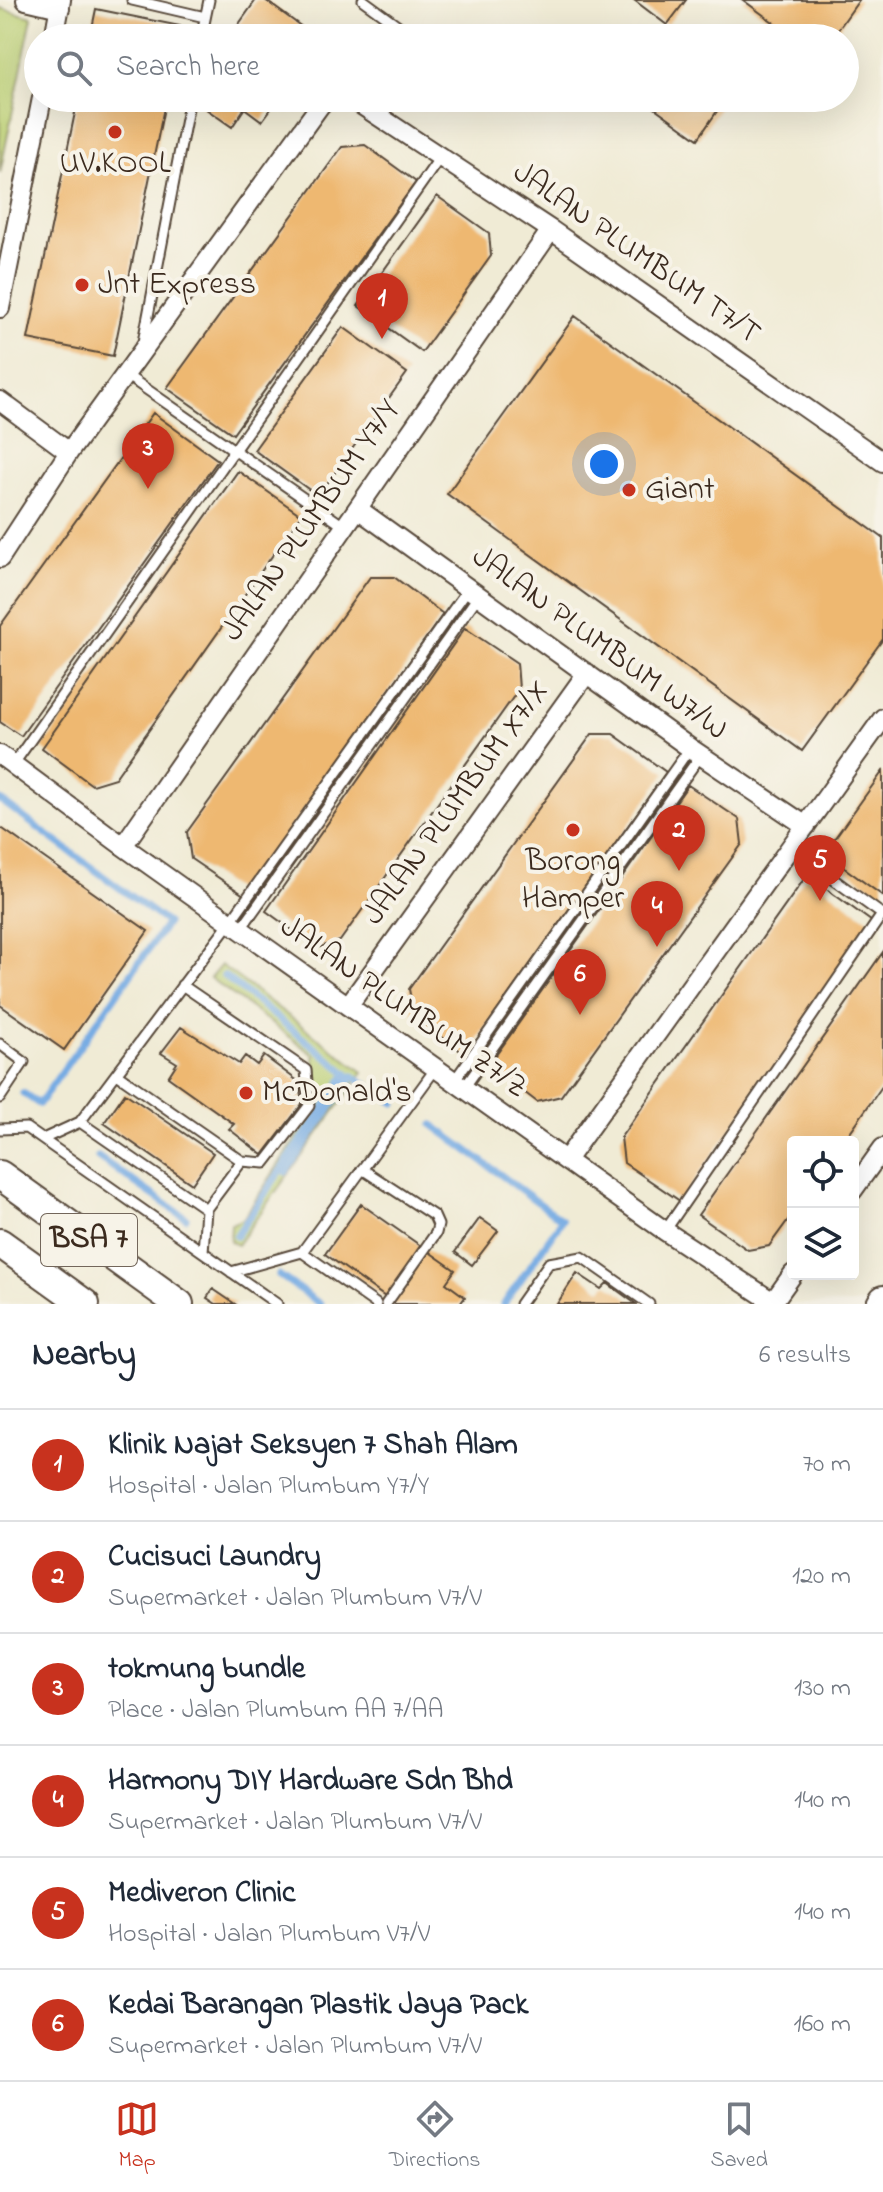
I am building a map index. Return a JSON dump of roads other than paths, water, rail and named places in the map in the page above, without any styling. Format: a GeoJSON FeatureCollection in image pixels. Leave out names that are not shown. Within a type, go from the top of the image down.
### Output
{"type":"FeatureCollection","features":[{"type":"Feature","properties":{"kind":"main road","name":"BSA 7"},"geometry":{"type":"LineString","coordinates":[[0,1175],[179,1304]]}},
{"type":"Feature","properties":{"kind":"main road","name":"BSA 7"},"geometry":{"type":"LineString","coordinates":[[0,1243],[85,1304]]}},
{"type":"Feature","properties":{"kind":"street"},"geometry":{"type":"LineString","coordinates":[[26,0],[60,4],[56,24]]}},
{"type":"Feature","properties":{"kind":"street"},"geometry":{"type":"LineString","coordinates":[[0,308],[9,215],[38,112]]}},
{"type":"Feature","properties":{"kind":"street"},"geometry":{"type":"LineString","coordinates":[[0,558],[69,452],[315,112]]}},
{"type":"Feature","properties":{"kind":"street","name":"JALAN PLUMBUM T7/T"},"geometry":{"type":"LineString","coordinates":[[373,112],[551,230],[883,462]]}},
{"type":"Feature","properties":{"kind":"street","name":"JALAN PLUMBUM Y7/Y"},"geometry":{"type":"LineString","coordinates":[[123,846],[551,230]]}},
{"type":"Feature","properties":{"kind":"street"},"geometry":{"type":"LineString","coordinates":[[0,401],[69,452]]}},
{"type":"Feature","properties":{"kind":"street","name":"JALAN PLUMBUM W7/W"},"geometry":{"type":"LineString","coordinates":[[358,509],[806,826]]}},
{"type":"Feature","properties":{"kind":"street","name":"JALAN PLUMBUM X7/X"},"geometry":{"type":"LineString","coordinates":[[348,1006],[587,673]]}},
{"type":"Feature","properties":{"kind":"street"},"geometry":{"type":"LineString","coordinates":[[566,1160],[883,718]]}},
{"type":"Feature","properties":{"kind":"street","name":"JALAN PLUMBUM Z7/Z"},"geometry":{"type":"LineString","coordinates":[[6,760],[665,1231],[774,1303]]}},
{"type":"Feature","properties":{"kind":"street"},"geometry":{"type":"LineString","coordinates":[[859,1182],[883,1148]]}},
{"type":"Feature","properties":{"kind":"street"},"geometry":{"type":"LineString","coordinates":[[774,1303],[789,1280]]}},
{"type":"Feature","properties":{"kind":"lane"},"geometry":{"type":"LineString","coordinates":[[132,0],[205,17]]}},
{"type":"Feature","properties":{"kind":"lane"},"geometry":{"type":"LineString","coordinates":[[204,24],[209,0]]}},
{"type":"Feature","properties":{"kind":"lane"},"geometry":{"type":"LineString","coordinates":[[363,0],[396,24]]}},
{"type":"Feature","properties":{"kind":"lane"},"geometry":{"type":"LineString","coordinates":[[141,355],[187,112]]}},
{"type":"Feature","properties":{"kind":"lane"},"geometry":{"type":"LineString","coordinates":[[6,760],[235,449],[441,155]]}},
{"type":"Feature","properties":{"kind":"lane"},"geometry":{"type":"LineString","coordinates":[[126,375],[345,527]]}},
{"type":"Feature","properties":{"kind":"lane"},"geometry":{"type":"LineString","coordinates":[[43,1139],[80,1122],[182,985],[235,926],[474,592]]}},
{"type":"Feature","properties":{"kind":"lane"},"geometry":{"type":"LineString","coordinates":[[459,1085],[696,751]]}},
{"type":"Feature","properties":{"kind":"lane"},"geometry":{"type":"LineString","coordinates":[[665,1231],[883,914],[790,848]]}},
{"type":"Feature","properties":{"kind":"lane"},"geometry":{"type":"LineString","coordinates":[[117,1074],[242,1161],[265,1163],[309,1106],[306,1070],[182,985]]}},
{"type":"Feature","properties":{"kind":"lane"},"geometry":{"type":"LineString","coordinates":[[0,1044],[24,1062],[0,1098]]}},
{"type":"Feature","properties":{"kind":"lane"},"geometry":{"type":"LineString","coordinates":[[231,1272],[302,1252],[436,1068]]}},
{"type":"Feature","properties":{"kind":"lane"},"geometry":{"type":"LineString","coordinates":[[80,1122],[206,1209]]}},
{"type":"Feature","properties":{"kind":"lane"},"geometry":{"type":"LineString","coordinates":[[0,1129],[26,1128],[277,1304]]}},
{"type":"Feature","properties":{"kind":"lane"},"geometry":{"type":"LineString","coordinates":[[203,1252],[206,1209],[242,1161]]}},
{"type":"Feature","properties":{"kind":"lane"},"geometry":{"type":"LineString","coordinates":[[362,1169],[434,1216],[438,1225],[436,1233],[386,1304]]}},
{"type":"Feature","properties":{"kind":"lane"},"geometry":{"type":"LineString","coordinates":[[302,1252],[376,1304]]}},
{"type":"Feature","properties":{"kind":"lane"},"geometry":{"type":"LineString","coordinates":[[520,1304],[549,1263],[582,1257],[649,1304]]}},
{"type":"Feature","properties":{"kind":"waterway"},"geometry":{"type":"LineString","coordinates":[[0,800],[167,923],[39,1104],[23,1093]]}},
{"type":"Feature","properties":{"kind":"waterway"},"geometry":{"type":"LineString","coordinates":[[224,976],[347,1073],[236,1236]]}},
{"type":"Feature","properties":{"kind":"waterway"},"geometry":{"type":"LineString","coordinates":[[286,1172],[353,1076],[395,1103]]}},
{"type":"Feature","properties":{"kind":"waterway"},"geometry":{"type":"LineString","coordinates":[[433,1125],[562,1220],[504,1304]]}},
{"type":"Feature","properties":{"kind":"waterway"},"geometry":{"type":"LineString","coordinates":[[98,1157],[186,1218]]}},
{"type":"Feature","properties":{"kind":"waterway"},"geometry":{"type":"LineString","coordinates":[[279,1275],[320,1304]]}},
{"type":"Feature","properties":{"kind":"place","name":"UV.KOOL"},"geometry":{"type":"Point","coordinates":[115,132]}},
{"type":"Feature","properties":{"kind":"place","name":"Jnt Express"},"geometry":{"type":"Point","coordinates":[82,285]}},
{"type":"Feature","properties":{"kind":"place","name":"Klinik Najat Seksyen 7 Shah Alam"},"geometry":{"type":"Point","coordinates":[382,339]}},
{"type":"Feature","properties":{"kind":"place","name":"tokmung bundle"},"geometry":{"type":"Point","coordinates":[148,489]}},
{"type":"Feature","properties":{"kind":"place","name":"Giant"},"geometry":{"type":"Point","coordinates":[629,490]}},
{"type":"Feature","properties":{"kind":"place","name":"Borong Hamper"},"geometry":{"type":"Point","coordinates":[573,830]}},
{"type":"Feature","properties":{"kind":"place","name":"Cucisuci Laundry"},"geometry":{"type":"Point","coordinates":[679,871]}},
{"type":"Feature","properties":{"kind":"place","name":"Mediveron Clinic"},"geometry":{"type":"Point","coordinates":[820,901]}},
{"type":"Feature","properties":{"kind":"place","name":"Harmony DIY Hardware Sdn Bhd"},"geometry":{"type":"Point","coordinates":[657,947]}},
{"type":"Feature","properties":{"kind":"place","name":"Kedai Barangan Plastik Jaya Pack"},"geometry":{"type":"Point","coordinates":[580,1015]}},
{"type":"Feature","properties":{"kind":"place","name":"McDonald's"},"geometry":{"type":"Point","coordinates":[246,1093]}}]}
